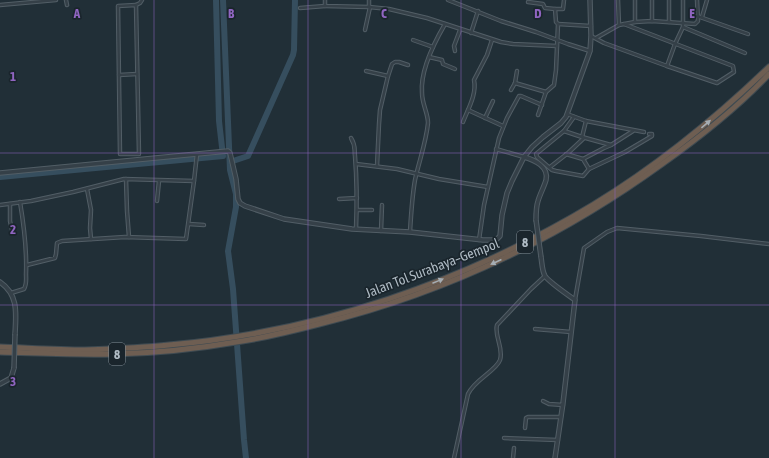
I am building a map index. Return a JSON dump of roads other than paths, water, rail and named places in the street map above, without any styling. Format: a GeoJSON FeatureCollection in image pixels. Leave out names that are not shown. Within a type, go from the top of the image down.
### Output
{"type":"FeatureCollection","features":[{"type":"Feature","properties":{"kind":"highway","name":"Jalan Tol Surabaya–Gempol"},"geometry":{"type":"LineString","coordinates":[[0,347],[83,350],[139,348],[236,340],[348,312],[401,296],[479,264],[552,228],[593,205],[634,179],[666,155],[724,109],[769,67]]}},
{"type":"Feature","properties":{"kind":"highway","name":"Jalan Tol Surabaya–Gempol"},"geometry":{"type":"LineString","coordinates":[[0,352],[116,354],[177,350],[301,329],[385,306],[436,288],[470,274],[555,233],[632,186],[711,128],[769,74]]}},
{"type":"Feature","properties":{"kind":"street"},"geometry":{"type":"LineString","coordinates":[[0,5],[56,0]]}},
{"type":"Feature","properties":{"kind":"street"},"geometry":{"type":"LineString","coordinates":[[66,0],[67,5]]}},
{"type":"Feature","properties":{"kind":"street"},"geometry":{"type":"LineString","coordinates":[[136,5],[139,154],[120,154],[118,6],[136,5],[142,0]]}},
{"type":"Feature","properties":{"kind":"street"},"geometry":{"type":"LineString","coordinates":[[325,0],[325,6]]}},
{"type":"Feature","properties":{"kind":"street"},"geometry":{"type":"LineString","coordinates":[[366,30],[370,0]]}},
{"type":"Feature","properties":{"kind":"street"},"geometry":{"type":"LineString","coordinates":[[448,0],[590,51]]}},
{"type":"Feature","properties":{"kind":"street"},"geometry":{"type":"LineString","coordinates":[[528,2],[543,4],[545,8],[555,9],[564,8],[564,0]]}},
{"type":"Feature","properties":{"kind":"street"},"geometry":{"type":"LineString","coordinates":[[0,173],[228,151],[230,152],[233,161],[238,199],[240,203],[284,219],[356,230],[410,232],[479,240],[495,240],[499,237],[507,193],[524,157],[532,147],[566,117],[590,51],[590,0]]}},
{"type":"Feature","properties":{"kind":"street"},"geometry":{"type":"LineString","coordinates":[[618,0],[619,25]]}},
{"type":"Feature","properties":{"kind":"street"},"geometry":{"type":"LineString","coordinates":[[635,0],[635,22]]}},
{"type":"Feature","properties":{"kind":"street"},"geometry":{"type":"LineString","coordinates":[[652,0],[652,21]]}},
{"type":"Feature","properties":{"kind":"street"},"geometry":{"type":"LineString","coordinates":[[669,0],[669,22]]}},
{"type":"Feature","properties":{"kind":"street"},"geometry":{"type":"LineString","coordinates":[[667,66],[683,25],[683,0]]}},
{"type":"Feature","properties":{"kind":"street"},"geometry":{"type":"LineString","coordinates":[[683,25],[695,24],[698,21],[697,0]]}},
{"type":"Feature","properties":{"kind":"street"},"geometry":{"type":"LineString","coordinates":[[702,17],[707,0]]}},
{"type":"Feature","properties":{"kind":"street"},"geometry":{"type":"LineString","coordinates":[[43,1],[44,7]]}},
{"type":"Feature","properties":{"kind":"street"},"geometry":{"type":"LineString","coordinates":[[300,8],[325,6],[389,9],[405,12],[501,42],[558,46]]}},
{"type":"Feature","properties":{"kind":"street"},"geometry":{"type":"LineString","coordinates":[[538,114],[546,92],[554,85],[558,46],[558,24],[556,22],[555,9]]}},
{"type":"Feature","properties":{"kind":"street"},"geometry":{"type":"LineString","coordinates":[[471,33],[478,11]]}},
{"type":"Feature","properties":{"kind":"street"},"geometry":{"type":"LineString","coordinates":[[697,16],[748,34]]}},
{"type":"Feature","properties":{"kind":"street"},"geometry":{"type":"LineString","coordinates":[[596,38],[619,25],[635,22],[669,22],[683,25],[744,53]]}},
{"type":"Feature","properties":{"kind":"street"},"geometry":{"type":"LineString","coordinates":[[410,232],[413,196],[428,123],[421,91],[429,57],[445,24]]}},
{"type":"Feature","properties":{"kind":"street"},"geometry":{"type":"LineString","coordinates":[[558,24],[591,26]]}},
{"type":"Feature","properties":{"kind":"street"},"geometry":{"type":"LineString","coordinates":[[591,36],[604,43],[717,83],[734,72],[733,66],[624,24]]}},
{"type":"Feature","properties":{"kind":"street"},"geometry":{"type":"LineString","coordinates":[[455,51],[454,46],[460,30]]}},
{"type":"Feature","properties":{"kind":"street"},"geometry":{"type":"LineString","coordinates":[[413,40],[433,47]]}},
{"type":"Feature","properties":{"kind":"street"},"geometry":{"type":"LineString","coordinates":[[462,122],[472,101],[476,85],[474,80],[487,55],[492,40]]}},
{"type":"Feature","properties":{"kind":"street"},"geometry":{"type":"LineString","coordinates":[[429,57],[442,60],[443,64],[454,69]]}},
{"type":"Feature","properties":{"kind":"street"},"geometry":{"type":"LineString","coordinates":[[377,166],[380,110],[388,76],[392,64],[395,62],[408,66]]}},
{"type":"Feature","properties":{"kind":"street"},"geometry":{"type":"LineString","coordinates":[[366,71],[388,76]]}},
{"type":"Feature","properties":{"kind":"street"},"geometry":{"type":"LineString","coordinates":[[511,90],[515,83],[517,71]]}},
{"type":"Feature","properties":{"kind":"street"},"geometry":{"type":"LineString","coordinates":[[119,75],[137,74]]}},
{"type":"Feature","properties":{"kind":"street"},"geometry":{"type":"LineString","coordinates":[[515,83],[546,92]]}},
{"type":"Feature","properties":{"kind":"street"},"geometry":{"type":"LineString","coordinates":[[479,240],[481,222],[496,149],[503,126],[519,96],[542,105]]}},
{"type":"Feature","properties":{"kind":"street"},"geometry":{"type":"LineString","coordinates":[[485,118],[493,101]]}},
{"type":"Feature","properties":{"kind":"street"},"geometry":{"type":"LineString","coordinates":[[468,110],[503,126]]}},
{"type":"Feature","properties":{"kind":"street"},"geometry":{"type":"LineString","coordinates":[[567,114],[586,121],[644,132]]}},
{"type":"Feature","properties":{"kind":"street"},"geometry":{"type":"LineString","coordinates":[[574,116],[564,131],[536,154],[537,157],[556,171],[583,176],[590,169],[625,152],[652,136],[652,134],[649,134]]}},
{"type":"Feature","properties":{"kind":"street"},"geometry":{"type":"LineString","coordinates":[[550,167],[583,138],[586,121]]}},
{"type":"Feature","properties":{"kind":"street"},"geometry":{"type":"LineString","coordinates":[[564,131],[583,138],[611,145]]}},
{"type":"Feature","properties":{"kind":"street"},"geometry":{"type":"LineString","coordinates":[[583,159],[611,145],[634,131]]}},
{"type":"Feature","properties":{"kind":"street"},"geometry":{"type":"LineString","coordinates":[[351,138],[355,145],[354,154],[356,164],[357,198],[356,230]]}},
{"type":"Feature","properties":{"kind":"street"},"geometry":{"type":"LineString","coordinates":[[496,149],[532,159],[538,162],[546,173],[546,179],[536,208],[536,220],[545,276],[575,300]]}},
{"type":"Feature","properties":{"kind":"street"},"geometry":{"type":"LineString","coordinates":[[566,154],[583,159],[590,169]]}},
{"type":"Feature","properties":{"kind":"street"},"geometry":{"type":"LineString","coordinates":[[27,265],[55,258],[57,243],[59,242],[129,237],[186,239],[197,155]]}},
{"type":"Feature","properties":{"kind":"street"},"geometry":{"type":"LineString","coordinates":[[356,164],[397,169],[439,179],[488,187]]}},
{"type":"Feature","properties":{"kind":"street"},"geometry":{"type":"LineString","coordinates":[[0,205],[87,189],[126,179],[194,181]]}},
{"type":"Feature","properties":{"kind":"street"},"geometry":{"type":"LineString","coordinates":[[126,179],[129,237]]}},
{"type":"Feature","properties":{"kind":"street"},"geometry":{"type":"LineString","coordinates":[[157,201],[159,180]]}},
{"type":"Feature","properties":{"kind":"street"},"geometry":{"type":"LineString","coordinates":[[87,189],[91,210],[91,239]]}},
{"type":"Feature","properties":{"kind":"street"},"geometry":{"type":"LineString","coordinates":[[339,199],[357,198]]}},
{"type":"Feature","properties":{"kind":"street"},"geometry":{"type":"LineString","coordinates":[[10,293],[25,288],[27,265],[20,202]]}},
{"type":"Feature","properties":{"kind":"street"},"geometry":{"type":"LineString","coordinates":[[10,204],[10,221],[12,230]]}},
{"type":"Feature","properties":{"kind":"street"},"geometry":{"type":"LineString","coordinates":[[381,231],[382,205]]}},
{"type":"Feature","properties":{"kind":"street"},"geometry":{"type":"LineString","coordinates":[[357,210],[372,210]]}},
{"type":"Feature","properties":{"kind":"street"},"geometry":{"type":"LineString","coordinates":[[189,224],[204,225]]}},
{"type":"Feature","properties":{"kind":"street"},"geometry":{"type":"LineString","coordinates":[[555,458],[556,440],[562,417],[561,405],[569,332],[585,246],[607,232],[617,228],[769,244]]}},
{"type":"Feature","properties":{"kind":"street"},"geometry":{"type":"LineString","coordinates":[[454,458],[468,394],[473,385],[495,367],[500,360],[500,348],[496,330],[497,325],[545,276]]}},
{"type":"Feature","properties":{"kind":"street"},"geometry":{"type":"LineString","coordinates":[[0,282],[7,287],[16,307],[14,368],[11,378],[0,384]]}},
{"type":"Feature","properties":{"kind":"street"},"geometry":{"type":"LineString","coordinates":[[535,329],[569,332]]}},
{"type":"Feature","properties":{"kind":"street"},"geometry":{"type":"LineString","coordinates":[[544,401],[546,403],[561,405]]}},
{"type":"Feature","properties":{"kind":"street"},"geometry":{"type":"LineString","coordinates":[[525,428],[526,418],[528,417],[562,417]]}},
{"type":"Feature","properties":{"kind":"street"},"geometry":{"type":"LineString","coordinates":[[504,438],[556,440]]}},
{"type":"Feature","properties":{"kind":"street"},"geometry":{"type":"LineString","coordinates":[[513,458],[514,448]]}},
{"type":"Feature","properties":{"kind":"waterway"},"geometry":{"type":"LineString","coordinates":[[0,177],[223,156],[219,121],[216,0]]}},
{"type":"Feature","properties":{"kind":"waterway"},"geometry":{"type":"LineString","coordinates":[[223,0],[230,170],[236,194],[236,207],[228,251],[233,289],[246,458]]}},
{"type":"Feature","properties":{"kind":"waterway"},"geometry":{"type":"LineString","coordinates":[[230,162],[248,156],[293,55],[295,0]]}}]}
